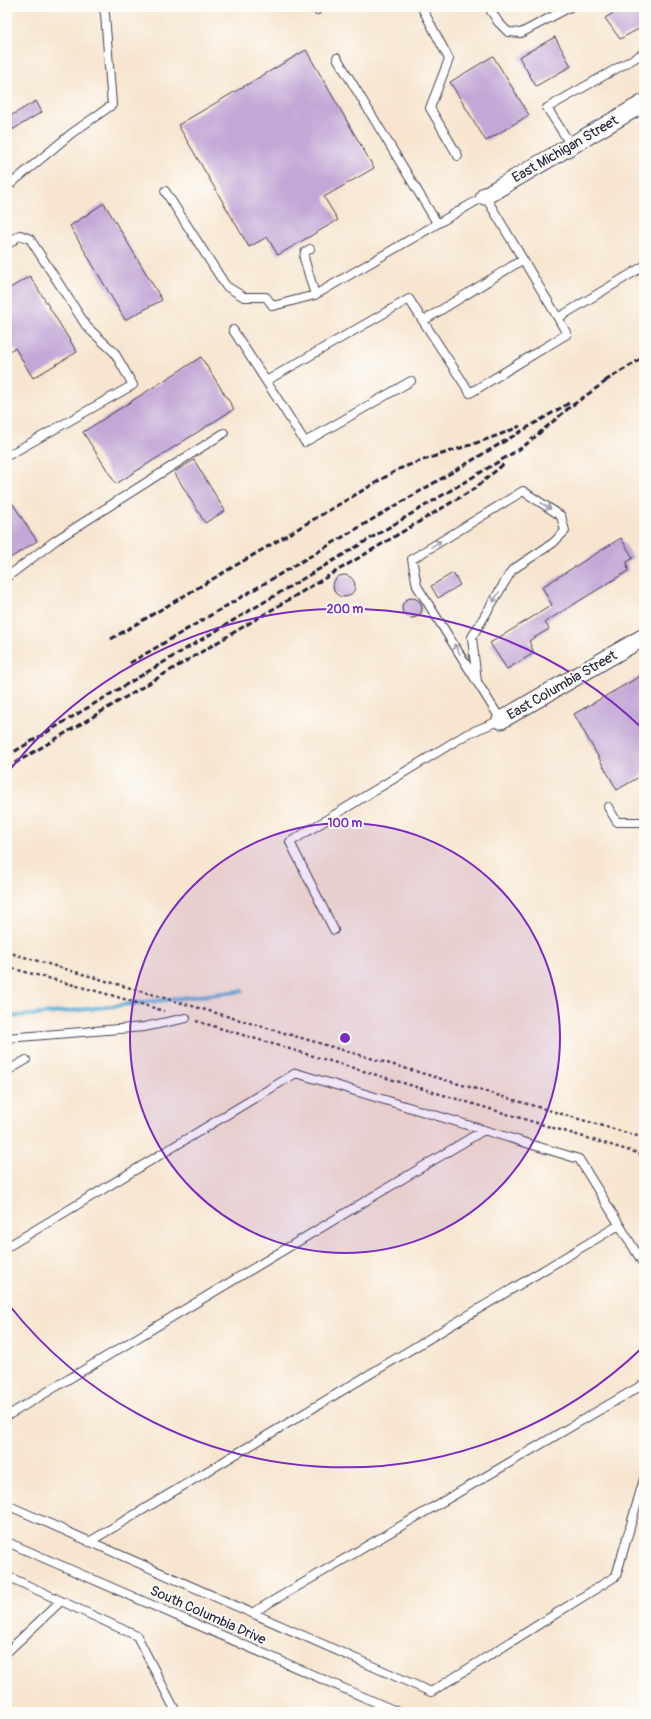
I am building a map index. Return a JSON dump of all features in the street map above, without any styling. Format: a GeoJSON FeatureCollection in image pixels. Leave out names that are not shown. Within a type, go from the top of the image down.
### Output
{"type":"FeatureCollection","features":[{"type":"Feature","properties":{"kind":"street","name":"East Michigan Street"},"geometry":{"type":"LineString","coordinates":[[485,196],[644,103]]}},
{"type":"Feature","properties":{"kind":"street","name":"East Columbia Street"},"geometry":{"type":"LineString","coordinates":[[501,720],[644,637]]}},
{"type":"Feature","properties":{"kind":"lane"},"geometry":{"type":"LineString","coordinates":[[7,187],[72,133],[112,105],[105,14],[102,7]]}},
{"type":"Feature","properties":{"kind":"lane"},"geometry":{"type":"LineString","coordinates":[[490,7],[498,22],[508,32],[522,33],[570,7]]}},
{"type":"Feature","properties":{"kind":"lane"},"geometry":{"type":"LineString","coordinates":[[422,8],[449,59],[430,108],[458,156]]}},
{"type":"Feature","properties":{"kind":"lane"},"geometry":{"type":"LineString","coordinates":[[571,145],[547,108],[644,53]]}},
{"type":"Feature","properties":{"kind":"lane"},"geometry":{"type":"LineString","coordinates":[[337,58],[437,223]]}},
{"type":"Feature","properties":{"kind":"lane"},"geometry":{"type":"LineString","coordinates":[[165,191],[226,286],[244,297],[266,297],[273,306],[315,295],[485,196],[567,334],[470,393],[409,299],[266,381]]}},
{"type":"Feature","properties":{"kind":"lane"},"geometry":{"type":"LineString","coordinates":[[7,245],[20,235],[30,239],[87,327],[114,352],[133,385],[7,456]]}},
{"type":"Feature","properties":{"kind":"lane"},"geometry":{"type":"LineString","coordinates":[[310,249],[305,252],[304,258],[315,295]]}},
{"type":"Feature","properties":{"kind":"lane"},"geometry":{"type":"LineString","coordinates":[[423,321],[522,260]]}},
{"type":"Feature","properties":{"kind":"lane"},"geometry":{"type":"LineString","coordinates":[[558,318],[644,266]]}},
{"type":"Feature","properties":{"kind":"lane"},"geometry":{"type":"LineString","coordinates":[[233,330],[305,442],[411,382]]}},
{"type":"Feature","properties":{"kind":"lane"},"geometry":{"type":"LineString","coordinates":[[7,578],[56,540],[224,432]]}},
{"type":"Feature","properties":{"kind":"lane"},"geometry":{"type":"LineString","coordinates":[[334,930],[290,842],[467,734],[501,720],[417,586],[412,559],[523,491],[561,516],[565,531],[553,543],[512,570],[472,637],[478,682]]}},
{"type":"Feature","properties":{"kind":"lane"},"geometry":{"type":"LineString","coordinates":[[608,807],[617,822],[644,822]]}},
{"type":"Feature","properties":{"kind":"lane"},"geometry":{"type":"LineString","coordinates":[[7,1038],[144,1027],[186,1018]]}},
{"type":"Feature","properties":{"kind":"lane"},"geometry":{"type":"LineString","coordinates":[[7,1071],[26,1060]]}},
{"type":"Feature","properties":{"kind":"lane"},"geometry":{"type":"LineString","coordinates":[[7,1247],[296,1073],[579,1159],[644,1265]]}},
{"type":"Feature","properties":{"kind":"lane"},"geometry":{"type":"LineString","coordinates":[[7,1416],[484,1130]]}},
{"type":"Feature","properties":{"kind":"lane"},"geometry":{"type":"LineString","coordinates":[[89,1542],[619,1225]]}},
{"type":"Feature","properties":{"kind":"lane"},"geometry":{"type":"LineString","coordinates":[[252,1613],[644,1384]]}},
{"type":"Feature","properties":{"kind":"lane"},"geometry":{"type":"LineString","coordinates":[[7,1505],[431,1692],[616,1576],[644,1479]]}},
{"type":"Feature","properties":{"kind":"lane","name":"South Columbia Drive"},"geometry":{"type":"LineString","coordinates":[[7,1542],[398,1712]]}},
{"type":"Feature","properties":{"kind":"lane"},"geometry":{"type":"LineString","coordinates":[[7,1576],[137,1636],[176,1710],[173,1712]]}},
{"type":"Feature","properties":{"kind":"lane"},"geometry":{"type":"LineString","coordinates":[[7,1652],[61,1601]]}},
{"type":"Feature","properties":{"kind":"path"},"geometry":{"type":"LineString","coordinates":[[7,952],[644,1138]]}},
{"type":"Feature","properties":{"kind":"path"},"geometry":{"type":"LineString","coordinates":[[7,967],[114,996],[644,1156]]}},
{"type":"Feature","properties":{"kind":"building"},"geometry":{"type":"Polygon","coordinates":[[[623,7],[644,7],[644,26],[620,39],[605,18],[623,7]]]}},
{"type":"Feature","properties":{"kind":"building"},"geometry":{"type":"Polygon","coordinates":[[[555,37],[571,66],[536,86],[519,57],[555,37]]]}},
{"type":"Feature","properties":{"kind":"building"},"geometry":{"type":"Polygon","coordinates":[[[306,50],[374,168],[324,197],[338,220],[278,255],[267,237],[249,247],[178,125],[306,50]]]}},
{"type":"Feature","properties":{"kind":"building"},"geometry":{"type":"Polygon","coordinates":[[[493,56],[529,115],[486,141],[450,82],[493,56]]]}},
{"type":"Feature","properties":{"kind":"building"},"geometry":{"type":"Polygon","coordinates":[[[36,101],[42,112],[7,133],[7,118],[36,101]]]}},
{"type":"Feature","properties":{"kind":"building"},"geometry":{"type":"Polygon","coordinates":[[[104,203],[162,300],[125,320],[70,226],[104,203]]]}},
{"type":"Feature","properties":{"kind":"building"},"geometry":{"type":"Polygon","coordinates":[[[30,276],[77,352],[33,378],[15,348],[7,352],[7,290],[30,276]]]}},
{"type":"Feature","properties":{"kind":"building"},"geometry":{"type":"Polygon","coordinates":[[[201,357],[234,409],[116,484],[83,432],[201,357]]]}},
{"type":"Feature","properties":{"kind":"building"},"geometry":{"type":"Polygon","coordinates":[[[194,460],[225,511],[205,523],[174,472],[194,460]]]}},
{"type":"Feature","properties":{"kind":"building"},"geometry":{"type":"Polygon","coordinates":[[[7,495],[37,541],[7,560],[7,495]]]}},
{"type":"Feature","properties":{"kind":"building"},"geometry":{"type":"Polygon","coordinates":[[[621,538],[633,558],[627,562],[628,571],[545,622],[549,629],[529,641],[534,653],[507,669],[490,643],[552,605],[542,587],[621,538]]]}},
{"type":"Feature","properties":{"kind":"building"},"geometry":{"type":"Polygon","coordinates":[[[453,573],[460,585],[438,598],[431,586],[453,573]]]}},
{"type":"Feature","properties":{"kind":"building"},"geometry":{"type":"Polygon","coordinates":[[[344,575],[352,578],[355,586],[352,594],[344,597],[336,594],[333,586],[336,578],[344,575]]]}},
{"type":"Feature","properties":{"kind":"building"},"geometry":{"type":"Polygon","coordinates":[[[408,598],[416,598],[422,604],[422,612],[416,618],[408,618],[402,612],[402,604],[408,598]]]}},
{"type":"Feature","properties":{"kind":"building"},"geometry":{"type":"Polygon","coordinates":[[[644,674],[644,774],[617,790],[574,714],[644,674]]]}},
{"type":"Feature","properties":{"kind":"waterway"},"geometry":{"type":"LineString","coordinates":[[7,1017],[242,991]]}},
{"type":"Feature","properties":{"kind":"railway"},"geometry":{"type":"LineString","coordinates":[[605,381],[644,357]]}},
{"type":"Feature","properties":{"kind":"railway"},"geometry":{"type":"LineString","coordinates":[[7,756],[523,447],[570,407],[609,379]]}},
{"type":"Feature","properties":{"kind":"railway"},"geometry":{"type":"LineString","coordinates":[[130,663],[569,403]]}},
{"type":"Feature","properties":{"kind":"railway"},"geometry":{"type":"LineString","coordinates":[[111,639],[399,469],[490,438],[520,426]]}},
{"type":"Feature","properties":{"kind":"railway"},"geometry":{"type":"LineString","coordinates":[[7,768],[474,489],[505,463]]}}]}
